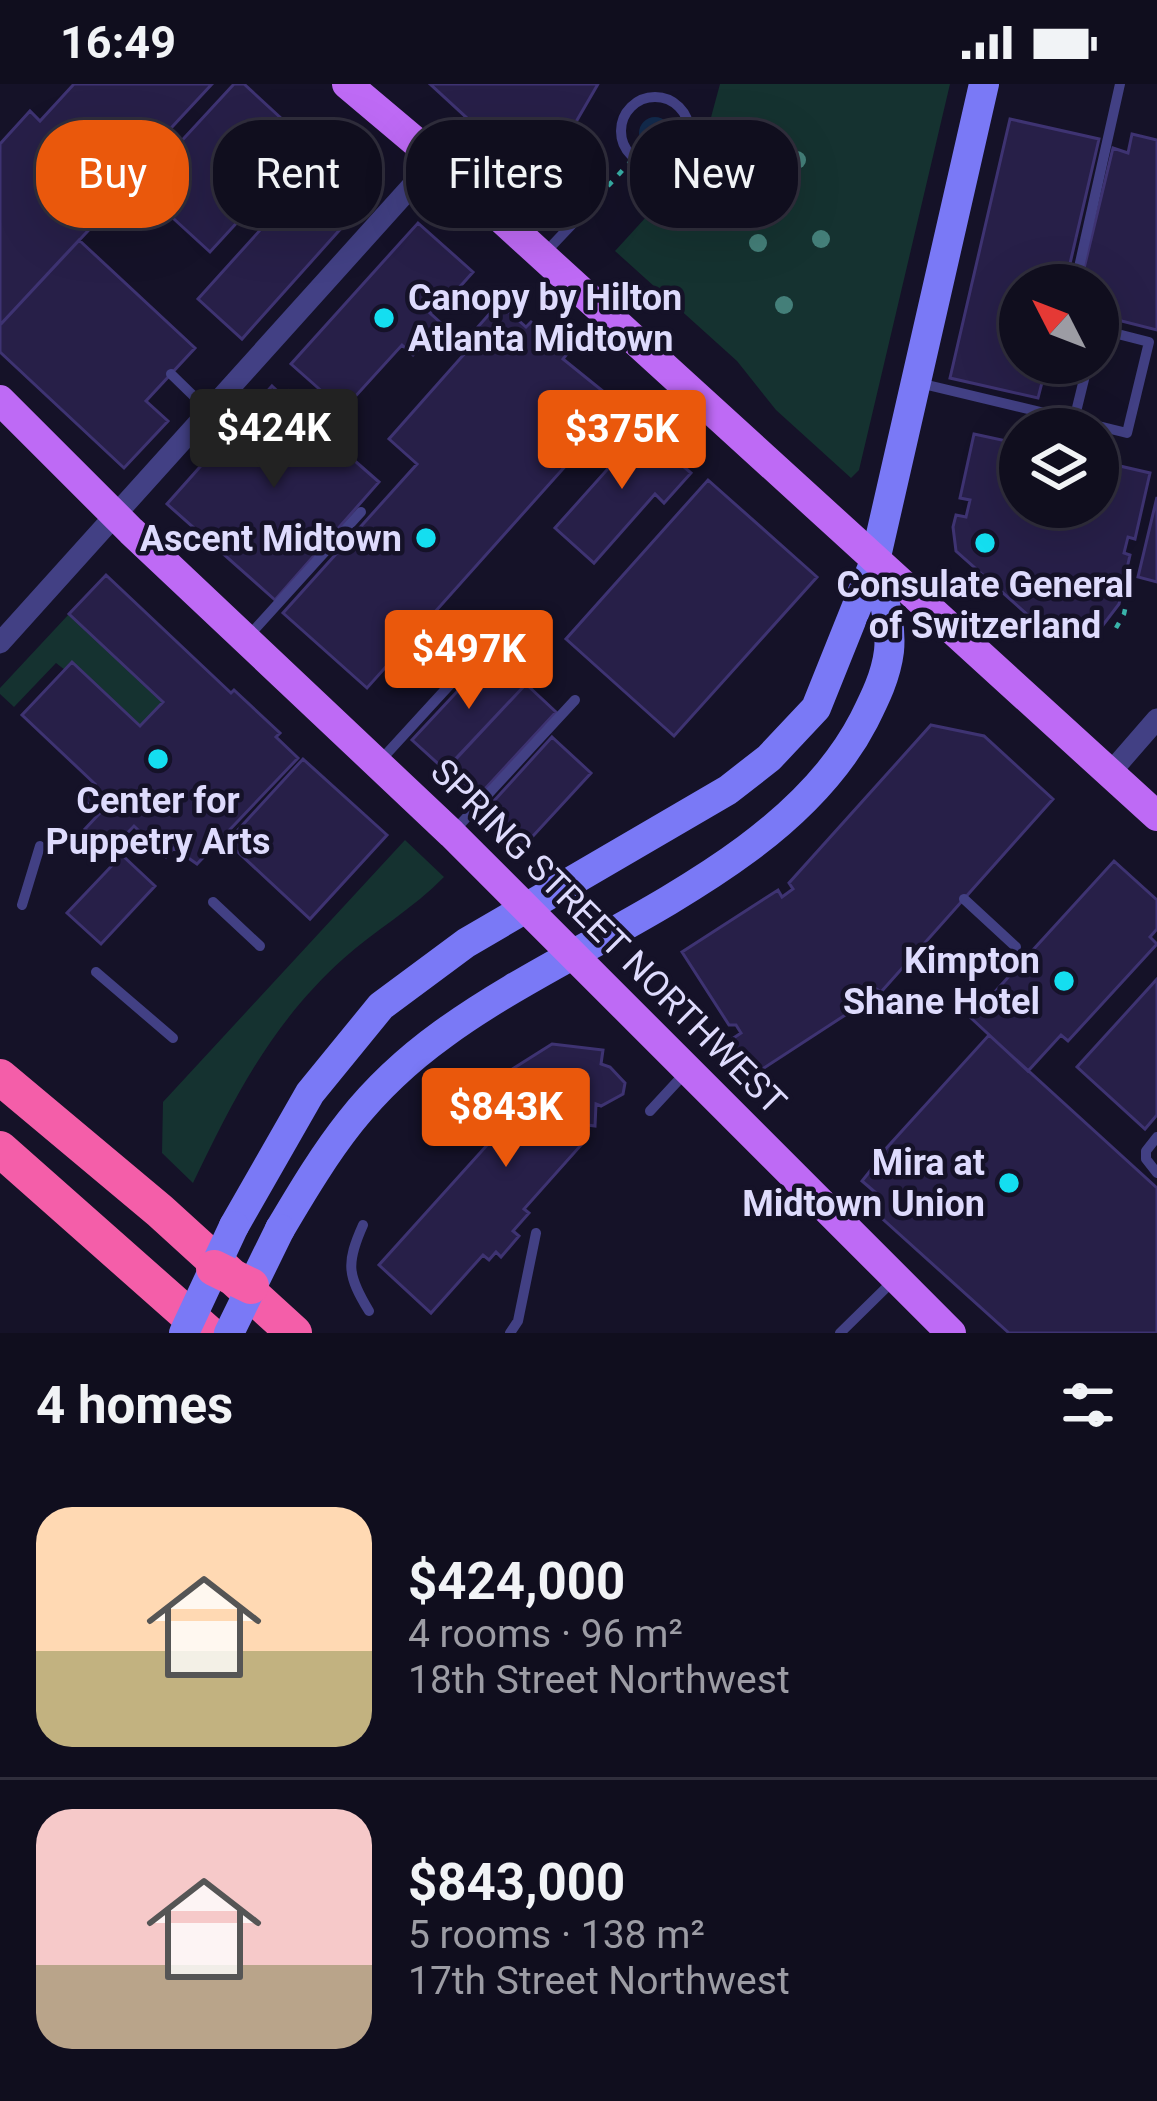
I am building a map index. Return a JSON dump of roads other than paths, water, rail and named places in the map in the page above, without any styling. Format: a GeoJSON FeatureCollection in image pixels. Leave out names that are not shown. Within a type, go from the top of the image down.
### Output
{"type":"FeatureCollection","features":[{"type":"Feature","properties":{"kind":"highway"},"geometry":{"type":"LineString","coordinates":[[0,1077],[160,1211],[294,1333]]}},
{"type":"Feature","properties":{"kind":"highway"},"geometry":{"type":"LineString","coordinates":[[0,1149],[208,1333]]}},
{"type":"Feature","properties":{"kind":"highway"},"geometry":{"type":"LineString","coordinates":[[214,1268],[250,1286],[314,1333]]}},
{"type":"Feature","properties":{"kind":"main road"},"geometry":{"type":"LineString","coordinates":[[347,84],[406,134]]}},
{"type":"Feature","properties":{"kind":"main road"},"geometry":{"type":"LineString","coordinates":[[184,1333],[242,1211],[310,1093],[381,1006],[466,943],[728,790],[770,758],[816,708],[874,561],[984,84]]}},
{"type":"Feature","properties":{"kind":"main road"},"geometry":{"type":"LineString","coordinates":[[511,228],[1157,815]]}},
{"type":"Feature","properties":{"kind":"main road","name":"SPRING STREET NORTHWEST"},"geometry":{"type":"LineString","coordinates":[[0,400],[689,1068],[895,1279],[935,1328]]}},
{"type":"Feature","properties":{"kind":"main road"},"geometry":{"type":"LineString","coordinates":[[229,1333],[280,1229],[329,1147],[380,1084],[444,1033],[740,853],[774,828],[827,775],[858,730],[886,666],[889,627],[874,561]]}},
{"type":"Feature","properties":{"kind":"street"},"geometry":{"type":"LineString","coordinates":[[0,643],[406,192]]}},
{"type":"Feature","properties":{"kind":"street"},"geometry":{"type":"LineString","coordinates":[[1110,773],[1157,719]]}},
{"type":"Feature","properties":{"kind":"lane"},"geometry":{"type":"LineString","coordinates":[[662,98],[666,84]]}},
{"type":"Feature","properties":{"kind":"lane"},"geometry":{"type":"LineString","coordinates":[[1080,264],[1120,84]]}},
{"type":"Feature","properties":{"kind":"lane"},"geometry":{"type":"LineString","coordinates":[[662,98],[682,109],[690,130],[688,142],[683,152],[664,165],[633,159],[621,137],[625,115],[640,100],[662,98]]}},
{"type":"Feature","properties":{"kind":"lane"},"geometry":{"type":"LineString","coordinates":[[542,256],[569,228]]}},
{"type":"Feature","properties":{"kind":"lane"},"geometry":{"type":"LineString","coordinates":[[1119,334],[1153,342],[1126,433],[1119,431]]}},
{"type":"Feature","properties":{"kind":"lane"},"geometry":{"type":"LineString","coordinates":[[171,374],[209,411]]}},
{"type":"Feature","properties":{"kind":"lane"},"geometry":{"type":"LineString","coordinates":[[916,382],[1024,408]]}},
{"type":"Feature","properties":{"kind":"lane"},"geometry":{"type":"LineString","coordinates":[[245,640],[361,512]]}},
{"type":"Feature","properties":{"kind":"lane"},"geometry":{"type":"LineString","coordinates":[[378,764],[499,631]]}},
{"type":"Feature","properties":{"kind":"lane"},"geometry":{"type":"LineString","coordinates":[[452,834],[574,700]]}},
{"type":"Feature","properties":{"kind":"lane"},"geometry":{"type":"LineString","coordinates":[[22,905],[40,846]]}},
{"type":"Feature","properties":{"kind":"lane"},"geometry":{"type":"LineString","coordinates":[[964,899],[1016,946]]}},
{"type":"Feature","properties":{"kind":"lane"},"geometry":{"type":"LineString","coordinates":[[213,902],[260,946]]}},
{"type":"Feature","properties":{"kind":"lane"},"geometry":{"type":"LineString","coordinates":[[96,972],[173,1038]]}},
{"type":"Feature","properties":{"kind":"lane"},"geometry":{"type":"LineString","coordinates":[[650,1111],[689,1068]]}},
{"type":"Feature","properties":{"kind":"lane"},"geometry":{"type":"LineString","coordinates":[[1157,1137],[1145,1160],[1157,1172]]}},
{"type":"Feature","properties":{"kind":"lane"},"geometry":{"type":"LineString","coordinates":[[363,1225],[350,1253],[352,1284],[369,1311]]}},
{"type":"Feature","properties":{"kind":"lane"},"geometry":{"type":"LineString","coordinates":[[510,1333],[518,1322],[536,1233]]}},
{"type":"Feature","properties":{"kind":"lane"},"geometry":{"type":"LineString","coordinates":[[840,1333],[895,1279]]}},
{"type":"Feature","properties":{"kind":"place","name":"Canopy by Hilton Atlanta Midtown"},"geometry":{"type":"Point","coordinates":[384,318]}},
{"type":"Feature","properties":{"kind":"place","name":"Ascent Midtown"},"geometry":{"type":"Point","coordinates":[426,538]}},
{"type":"Feature","properties":{"kind":"place","name":"Consulate General of Switzerland"},"geometry":{"type":"Point","coordinates":[985,543]}},
{"type":"Feature","properties":{"kind":"place","name":"Center for Puppetry Arts"},"geometry":{"type":"Point","coordinates":[158,759]}},
{"type":"Feature","properties":{"kind":"place","name":"Kimpton Shane Hotel"},"geometry":{"type":"Point","coordinates":[1064,981]}},
{"type":"Feature","properties":{"kind":"place","name":"Mira at Midtown Union"},"geometry":{"type":"Point","coordinates":[1009,1183]}}]}
